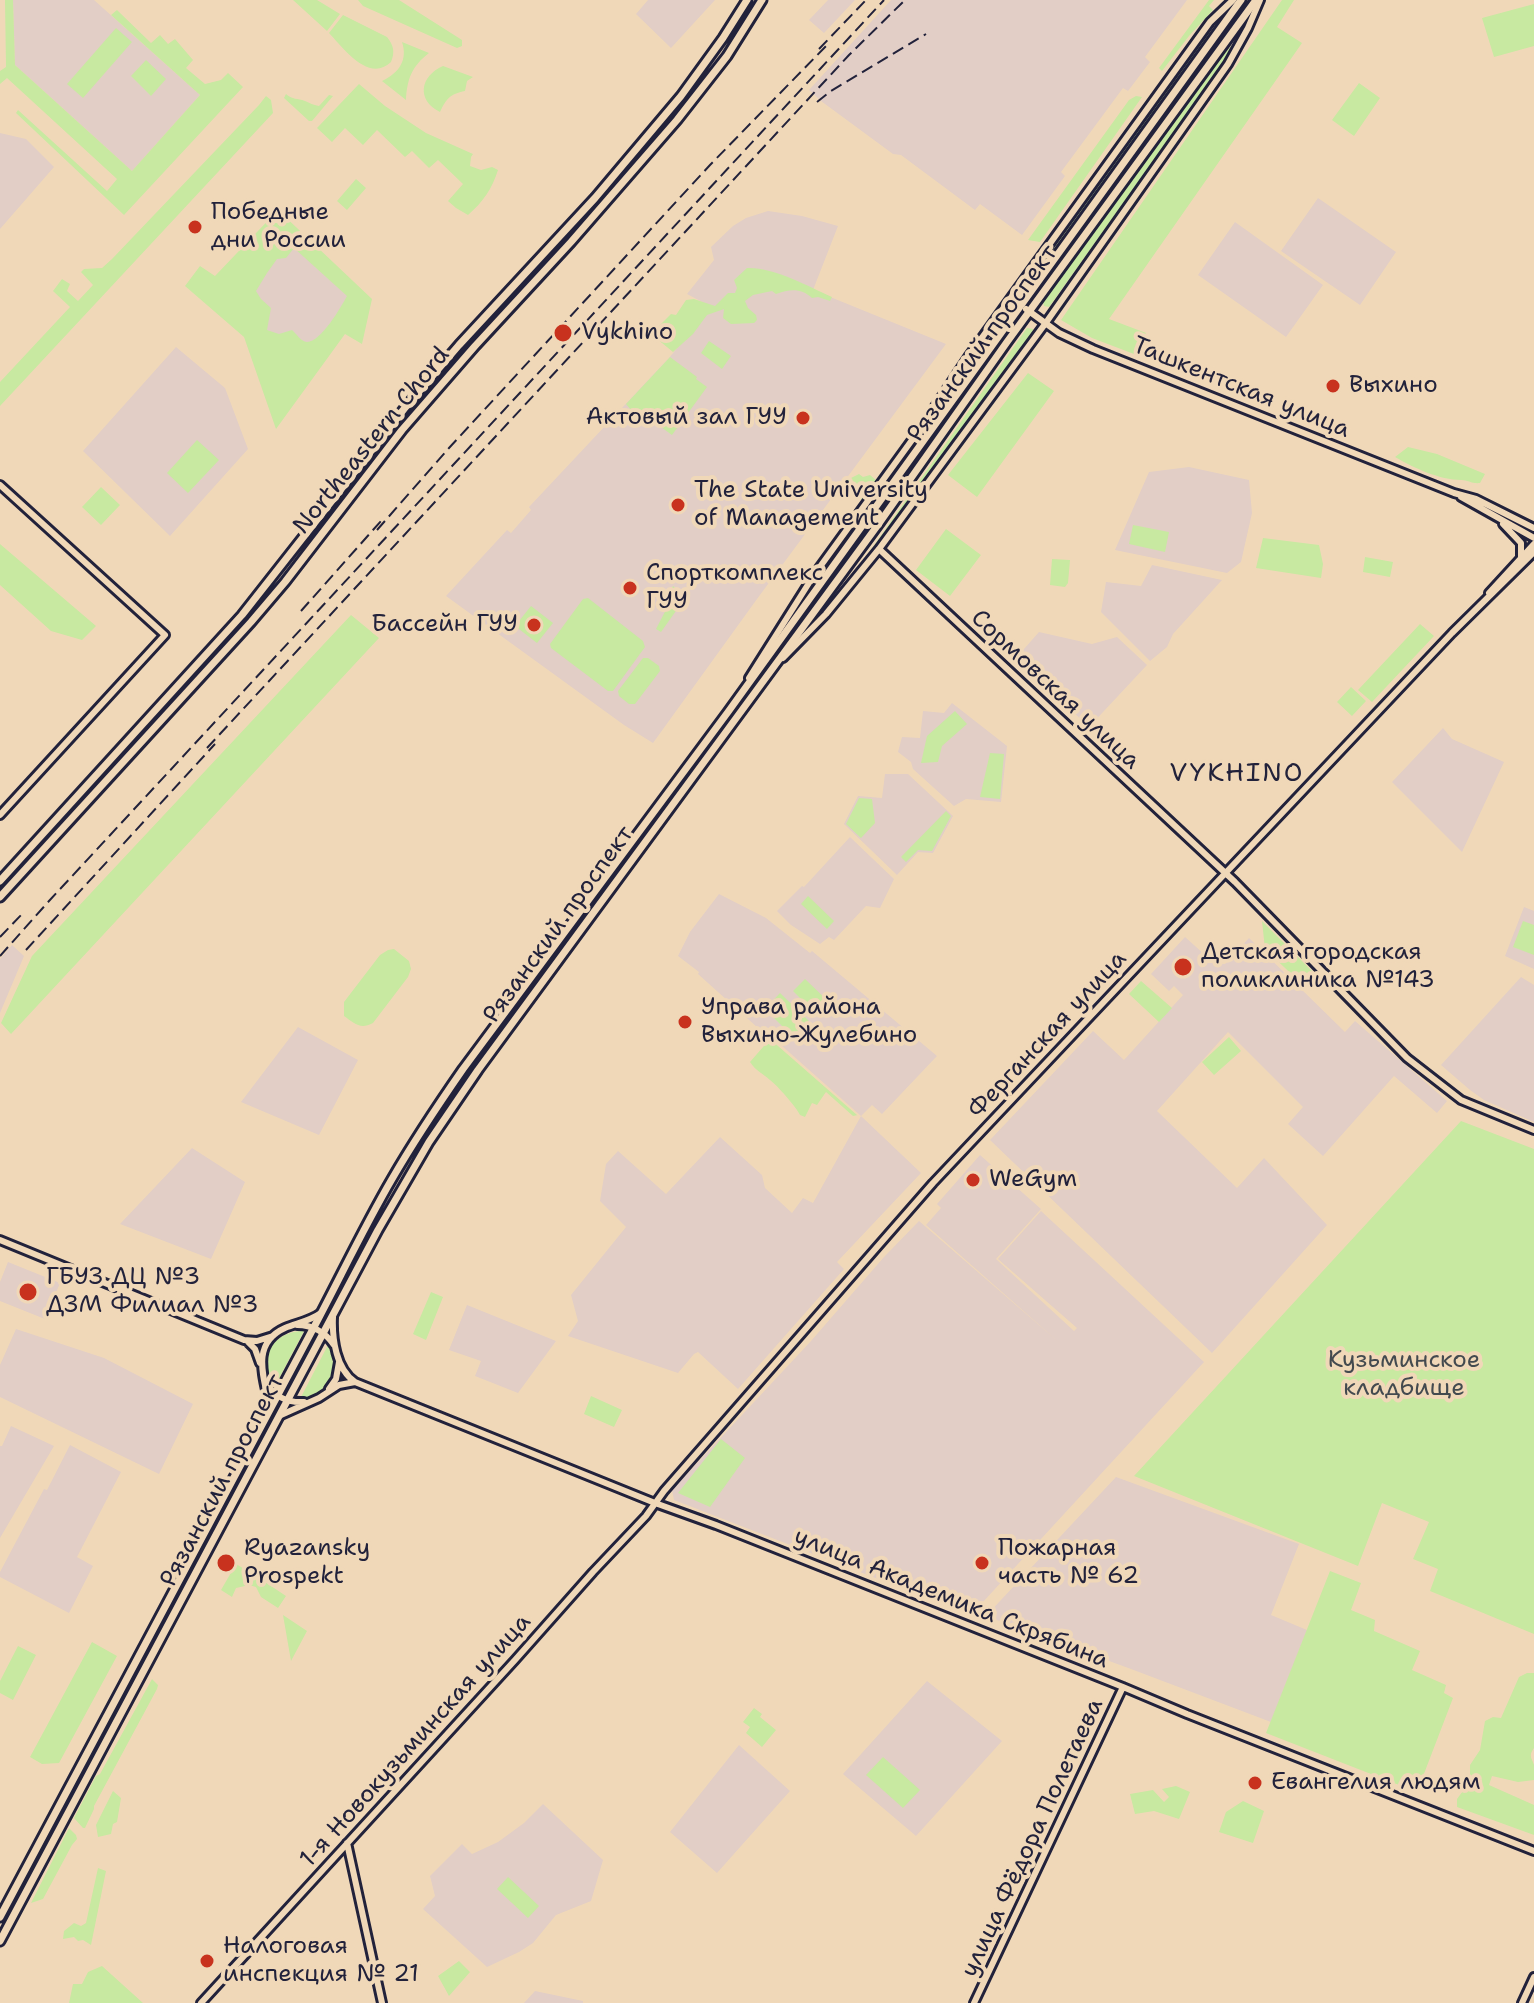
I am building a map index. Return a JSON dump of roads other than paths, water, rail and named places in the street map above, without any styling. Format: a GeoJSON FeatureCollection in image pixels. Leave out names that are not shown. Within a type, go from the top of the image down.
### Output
{"type":"FeatureCollection","features":[{"type":"Feature","properties":{"kind":"main road","name":"Northeastern Chord"},"geometry":{"type":"LineString","coordinates":[[0,881],[242,615],[377,440],[595,198],[681,96],[747,0]]}},
{"type":"Feature","properties":{"kind":"main road","name":"Northeastern Chord"},"geometry":{"type":"LineString","coordinates":[[0,897],[285,582],[410,420],[677,120],[727,56],[762,0]]}},
{"type":"Feature","properties":{"kind":"main road","name":"Рязанский проспект"},"geometry":{"type":"LineString","coordinates":[[0,1917],[358,1241],[424,1126],[880,503],[1241,0]]}},
{"type":"Feature","properties":{"kind":"main road","name":"Рязанский проспект"},"geometry":{"type":"LineString","coordinates":[[0,1941],[404,1183],[437,1130],[1258,0]]}},
{"type":"Feature","properties":{"kind":"street"},"geometry":{"type":"LineString","coordinates":[[728,712],[814,575],[968,357],[1210,22],[1233,0]]}},
{"type":"Feature","properties":{"kind":"street"},"geometry":{"type":"LineString","coordinates":[[767,675],[826,614],[879,549],[1045,324],[1228,64],[1248,28],[1258,0]]}},
{"type":"Feature","properties":{"kind":"street","name":"Ташкентская улица"},"geometry":{"type":"LineString","coordinates":[[1020,305],[1045,324],[1093,349],[1454,493],[1485,502],[1534,525]]}},
{"type":"Feature","properties":{"kind":"street"},"geometry":{"type":"LineString","coordinates":[[0,485],[165,635],[0,815]]}},
{"type":"Feature","properties":{"kind":"street","name":"Ташкентская улица"},"geometry":{"type":"LineString","coordinates":[[1454,493],[1534,541]]}},
{"type":"Feature","properties":{"kind":"street"},"geometry":{"type":"LineString","coordinates":[[1499,519],[1521,543],[1522,560],[1534,560]]}},
{"type":"Feature","properties":{"kind":"street","name":"Ферганская улица"},"geometry":{"type":"LineString","coordinates":[[1522,560],[1534,541]]}},
{"type":"Feature","properties":{"kind":"street","name":"Сормовская улица"},"geometry":{"type":"LineString","coordinates":[[879,549],[1225,874],[1407,1058],[1461,1100],[1534,1130]]}},
{"type":"Feature","properties":{"kind":"street","name":"Ферганская улица"},"geometry":{"type":"LineString","coordinates":[[655,1503],[933,1183],[1480,605],[1498,581],[1534,552]]}},
{"type":"Feature","properties":{"kind":"street"},"geometry":{"type":"LineString","coordinates":[[0,1240],[244,1340],[255,1349],[270,1409]]}},
{"type":"Feature","properties":{"kind":"street"},"geometry":{"type":"LineString","coordinates":[[244,1340],[257,1341],[273,1336],[323,1310]]}},
{"type":"Feature","properties":{"kind":"street"},"geometry":{"type":"LineString","coordinates":[[327,1392],[336,1379],[338,1369],[333,1316]]}},
{"type":"Feature","properties":{"kind":"street"},"geometry":{"type":"LineString","coordinates":[[291,1326],[314,1327],[324,1333],[336,1348]]}},
{"type":"Feature","properties":{"kind":"street"},"geometry":{"type":"LineString","coordinates":[[273,1336],[263,1351],[262,1373],[270,1389],[289,1401],[311,1402]]}},
{"type":"Feature","properties":{"kind":"street"},"geometry":{"type":"LineString","coordinates":[[338,1358],[344,1372],[355,1382]]}},
{"type":"Feature","properties":{"kind":"street"},"geometry":{"type":"LineString","coordinates":[[281,1415],[339,1385],[355,1382]]}},
{"type":"Feature","properties":{"kind":"street","name":"улица Академика Скрябина"},"geometry":{"type":"LineString","coordinates":[[355,1382],[1534,1851]]}},
{"type":"Feature","properties":{"kind":"street","name":"1-я Новокузьминская улица"},"geometry":{"type":"LineString","coordinates":[[201,2003],[655,1503]]}},
{"type":"Feature","properties":{"kind":"street","name":"улица Фёдора Полетаева"},"geometry":{"type":"LineString","coordinates":[[974,2003],[1123,1687]]}},
{"type":"Feature","properties":{"kind":"street"},"geometry":{"type":"LineString","coordinates":[[347,1843],[382,2003]]}},
{"type":"Feature","properties":{"kind":"street"},"geometry":{"type":"LineString","coordinates":[[1522,2003],[1534,1977]]}},
{"type":"Feature","properties":{"kind":"railway"},"geometry":{"type":"LineString","coordinates":[[819,49],[866,0]]}},
{"type":"Feature","properties":{"kind":"railway"},"geometry":{"type":"LineString","coordinates":[[0,956],[884,0]]}},
{"type":"Feature","properties":{"kind":"railway"},"geometry":{"type":"LineString","coordinates":[[207,748],[849,55],[905,0]]}},
{"type":"Feature","properties":{"kind":"railway"},"geometry":{"type":"LineString","coordinates":[[817,102],[926,34]]}},
{"type":"Feature","properties":{"kind":"railway"},"geometry":{"type":"LineString","coordinates":[[377,530],[710,165],[829,43]]}},
{"type":"Feature","properties":{"kind":"railway"},"geometry":{"type":"LineString","coordinates":[[301,611],[381,521]]}},
{"type":"Feature","properties":{"kind":"railway"},"geometry":{"type":"LineString","coordinates":[[26,950],[215,744]]}},
{"type":"Feature","properties":{"kind":"railway"},"geometry":{"type":"LineString","coordinates":[[0,937],[22,914]]}},
{"type":"Feature","properties":{"kind":"place","name":"Победные дни России"},"geometry":{"type":"Point","coordinates":[195,227]}},
{"type":"Feature","properties":{"kind":"place","name":"Vykhino"},"geometry":{"type":"Point","coordinates":[563,333]}},
{"type":"Feature","properties":{"kind":"place","name":"Выхино"},"geometry":{"type":"Point","coordinates":[1333,386]}},
{"type":"Feature","properties":{"kind":"place","name":"Актовый зал ГУУ"},"geometry":{"type":"Point","coordinates":[803,418]}},
{"type":"Feature","properties":{"kind":"place","name":"The State University of Management"},"geometry":{"type":"Point","coordinates":[678,505]}},
{"type":"Feature","properties":{"kind":"place","name":"Спорткомплекс ГУУ"},"geometry":{"type":"Point","coordinates":[630,588]}},
{"type":"Feature","properties":{"kind":"place","name":"Бассейн ГУУ"},"geometry":{"type":"Point","coordinates":[534,625]}},
{"type":"Feature","properties":{"kind":"place","name":"Детская городская поликлиника №143"},"geometry":{"type":"Point","coordinates":[1183,967]}},
{"type":"Feature","properties":{"kind":"place","name":"Управа района Выхино-Жулебино"},"geometry":{"type":"Point","coordinates":[685,1022]}},
{"type":"Feature","properties":{"kind":"place","name":"WeGym"},"geometry":{"type":"Point","coordinates":[973,1180]}},
{"type":"Feature","properties":{"kind":"place","name":"ГБУЗ ДЦ №3 ДЗМ Филиал №3"},"geometry":{"type":"Point","coordinates":[28,1292]}},
{"type":"Feature","properties":{"kind":"place","name":"Ryazansky Prospekt"},"geometry":{"type":"Point","coordinates":[226,1563]}},
{"type":"Feature","properties":{"kind":"place","name":"Пожарная часть № 62"},"geometry":{"type":"Point","coordinates":[982,1563]}},
{"type":"Feature","properties":{"kind":"place","name":"Евангелия людям"},"geometry":{"type":"Point","coordinates":[1255,1783]}},
{"type":"Feature","properties":{"kind":"place","name":"Налоговая инспекция № 21"},"geometry":{"type":"Point","coordinates":[207,1961]}},
{"type":"Feature","properties":{"kind":"district","name":"VYKHINO"},"geometry":{"type":"Point","coordinates":[1237,774]}},
{"type":"Feature","properties":{"kind":"park label","name":"Кузьминское кладбище"},"geometry":{"type":"Point","coordinates":[1404,1375]}}]}
